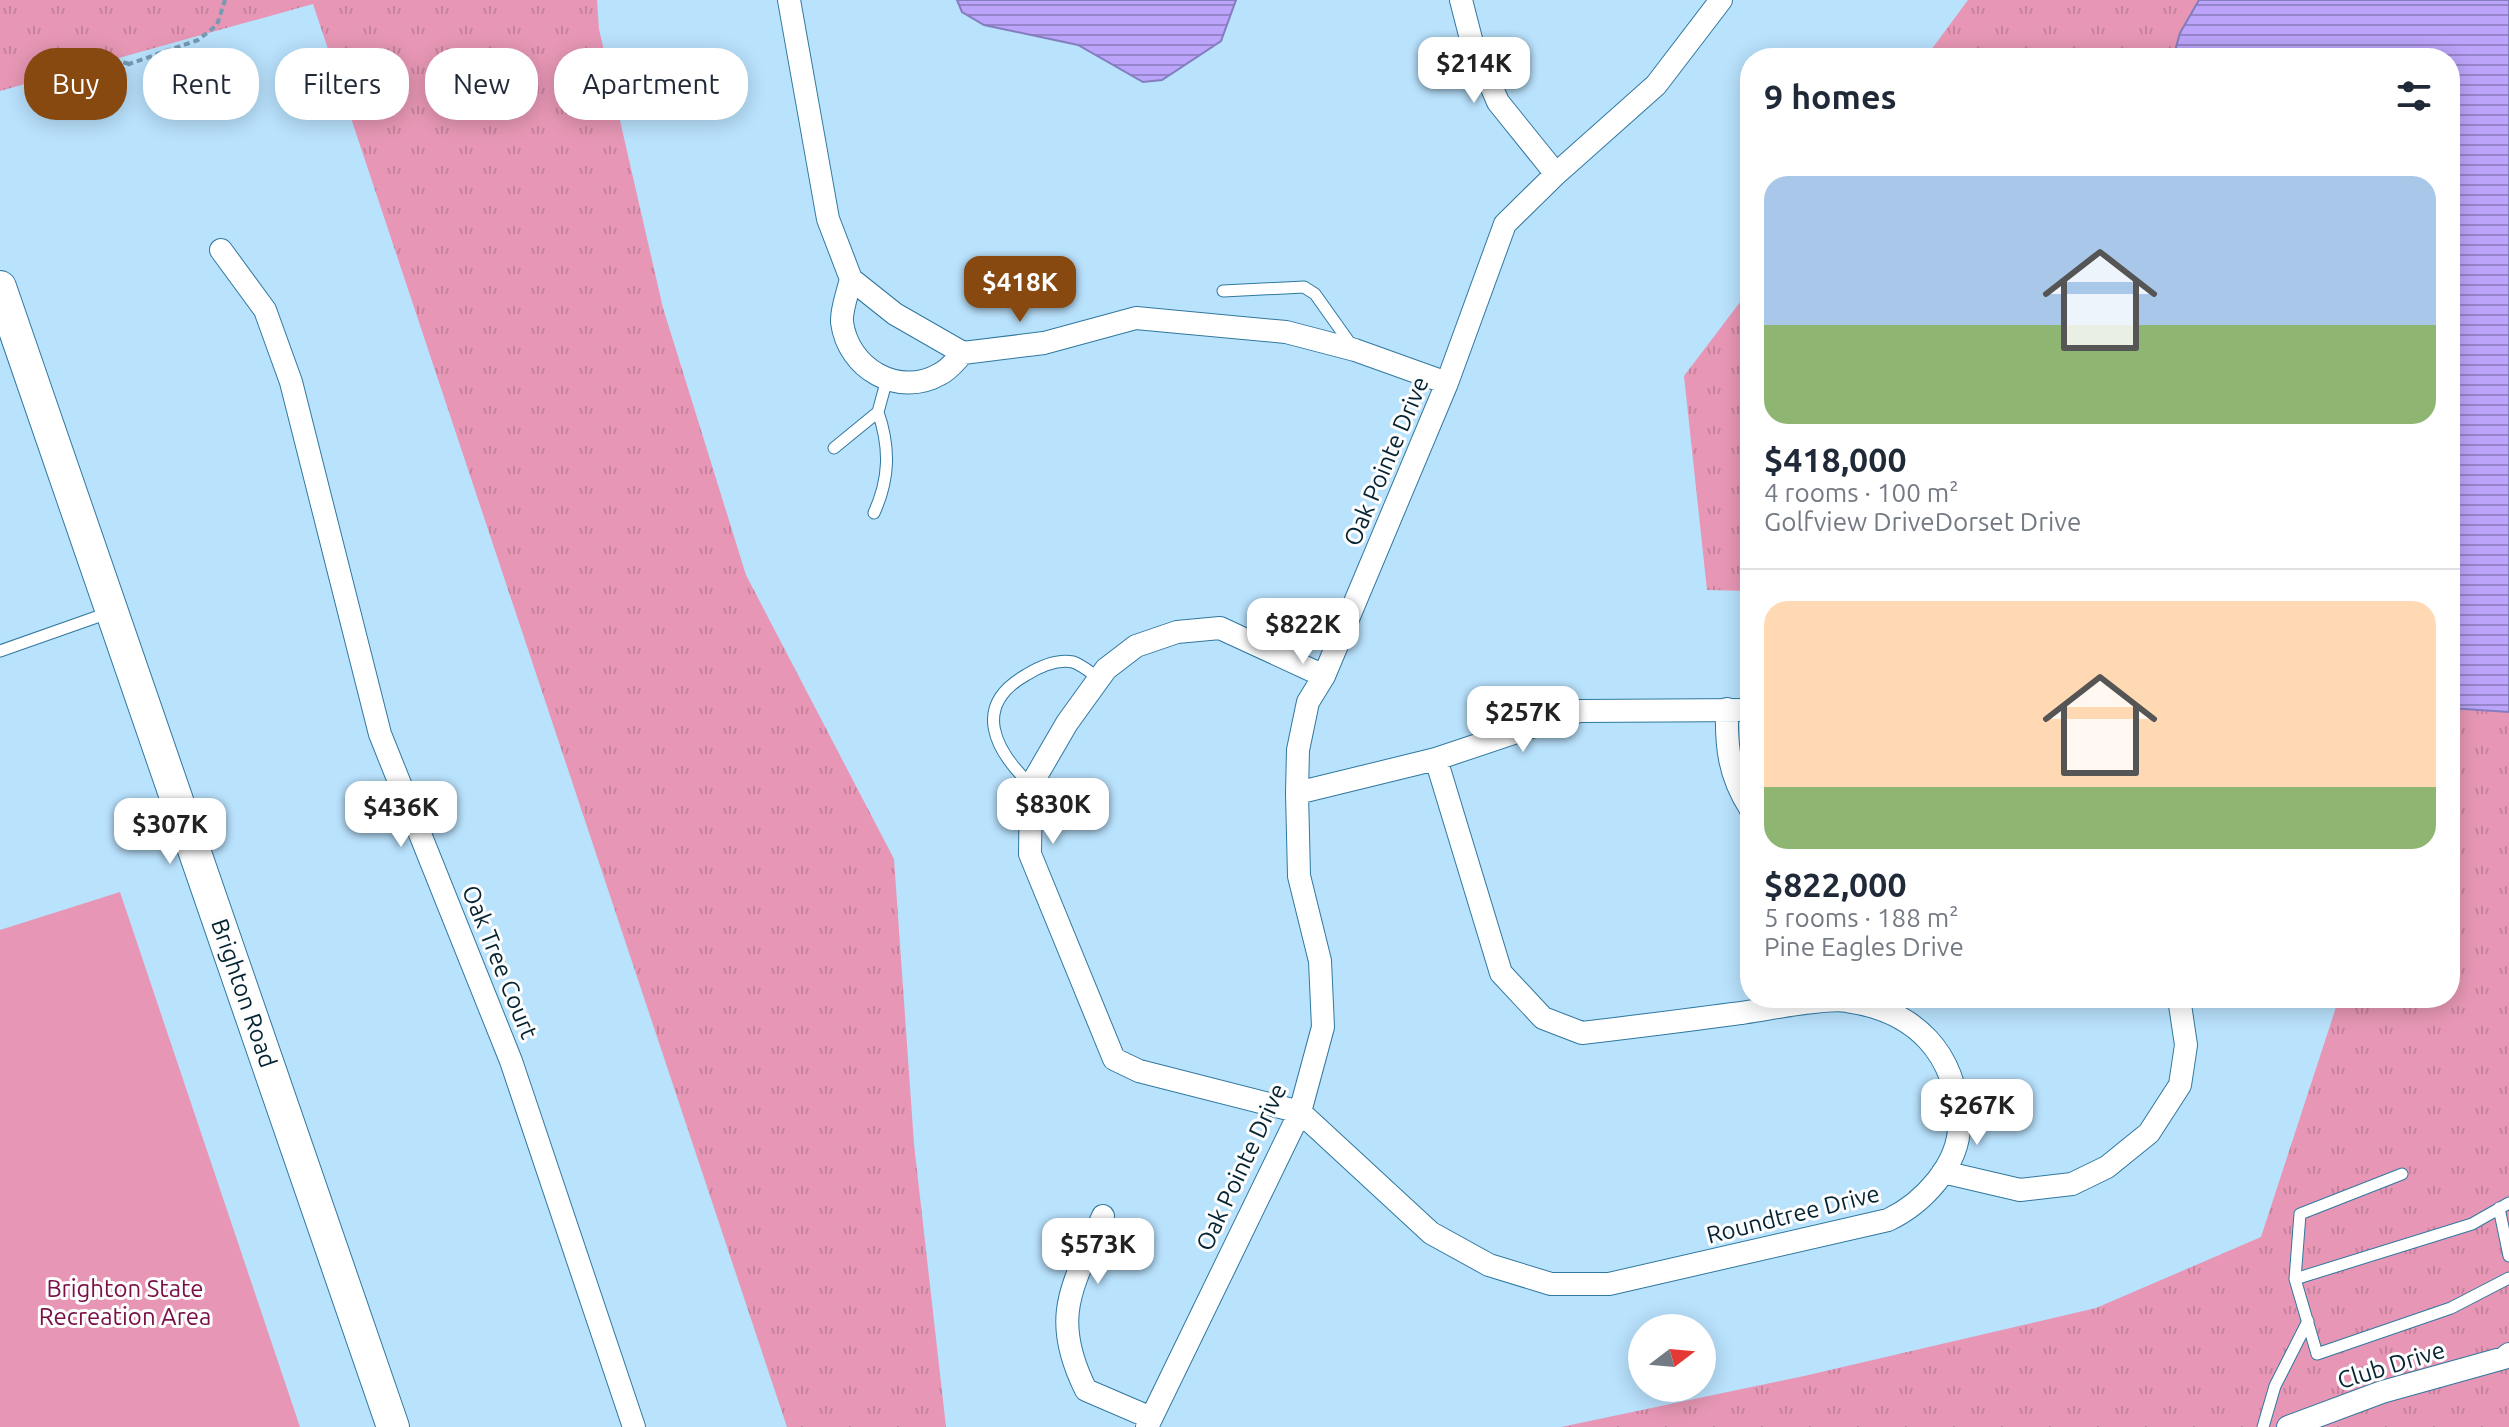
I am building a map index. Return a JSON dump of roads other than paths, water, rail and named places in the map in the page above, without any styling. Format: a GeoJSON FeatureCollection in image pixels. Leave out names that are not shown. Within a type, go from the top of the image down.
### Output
{"type":"FeatureCollection","features":[{"type":"Feature","properties":{"kind":"street"},"geometry":{"type":"LineString","coordinates":[[789,0],[828,219],[851,279],[895,314],[963,353]]}},
{"type":"Feature","properties":{"kind":"street"},"geometry":{"type":"LineString","coordinates":[[1461,0],[1471,39],[1498,102],[1556,174]]}},
{"type":"Feature","properties":{"kind":"street","name":"Oak Pointe Drive"},"geometry":{"type":"LineString","coordinates":[[1103,1216],[1068,1299],[1066,1331],[1071,1355],[1086,1390],[1148,1422],[1300,1112],[1323,1027],[1320,961],[1299,876],[1298,750],[1308,702],[1324,676],[1447,383],[1505,224],[1656,85],[1721,0]]}},
{"type":"Feature","properties":{"kind":"street","name":"Oak Tree Court"},"geometry":{"type":"LineString","coordinates":[[221,250],[265,310],[286,367],[380,734],[511,1061],[634,1427]]}},
{"type":"Feature","properties":{"kind":"street"},"geometry":{"type":"LineString","coordinates":[[851,279],[842,322],[854,354],[873,375],[907,385],[941,374],[963,353],[1044,343],[1136,318],[1286,332],[1355,350],[1447,383]]}},
{"type":"Feature","properties":{"kind":"street","name":"Brighton Road"},"geometry":{"type":"LineString","coordinates":[[0,287],[393,1427]]}},
{"type":"Feature","properties":{"kind":"street"},"geometry":{"type":"LineString","coordinates":[[1300,1112],[1139,1071],[1114,1059],[1030,854],[1031,785],[1067,723],[1099,678],[1136,646],[1177,632],[1220,628],[1324,676]]}},
{"type":"Feature","properties":{"kind":"street"},"geometry":{"type":"LineString","coordinates":[[1727,709],[1726,749],[1734,783],[1740,792]]}},
{"type":"Feature","properties":{"kind":"street"},"geometry":{"type":"LineString","coordinates":[[1297,793],[1436,759],[1579,711],[1740,710]]}},
{"type":"Feature","properties":{"kind":"street","name":"Roundtree Drive"},"geometry":{"type":"LineString","coordinates":[[1436,759],[1501,973],[1543,1018],[1582,1033],[1782,1008]]}},
{"type":"Feature","properties":{"kind":"street","name":"Roundtree Drive"},"geometry":{"type":"LineString","coordinates":[[1300,1112],[1431,1233],[1489,1265],[1551,1284],[1609,1284],[1888,1220],[1923,1199],[1943,1172],[1959,1130],[1957,1089],[1939,1050],[1904,1018],[1872,1008]]}},
{"type":"Feature","properties":{"kind":"street"},"geometry":{"type":"LineString","coordinates":[[1943,1172],[2020,1190],[2072,1184],[2107,1167],[2149,1133],[2180,1085],[2186,1045],[2180,1008]]}},
{"type":"Feature","properties":{"kind":"street","name":"Club Drive"},"geometry":{"type":"LineString","coordinates":[[2288,1427],[2382,1392],[2509,1354]]}},
{"type":"Feature","properties":{"kind":"lane"},"geometry":{"type":"LineString","coordinates":[[1223,291],[1304,287],[1315,294],[1355,350]]}},
{"type":"Feature","properties":{"kind":"lane"},"geometry":{"type":"LineString","coordinates":[[874,513],[887,482],[888,461],[878,412],[887,379]]}},
{"type":"Feature","properties":{"kind":"lane"},"geometry":{"type":"LineString","coordinates":[[834,448],[878,412]]}},
{"type":"Feature","properties":{"kind":"lane"},"geometry":{"type":"LineString","coordinates":[[0,651],[112,612]]}},
{"type":"Feature","properties":{"kind":"lane"},"geometry":{"type":"LineString","coordinates":[[1031,785],[1012,767],[998,743],[993,711],[998,699],[1014,681],[1057,662],[1074,663],[1099,678]]}},
{"type":"Feature","properties":{"kind":"lane"},"geometry":{"type":"LineString","coordinates":[[2402,1174],[2300,1214],[2295,1279],[2317,1354],[2451,1308],[2509,1278]]}},
{"type":"Feature","properties":{"kind":"lane"},"geometry":{"type":"LineString","coordinates":[[2295,1279],[2472,1224],[2504,1205],[2509,1256]]}},
{"type":"Feature","properties":{"kind":"lane"},"geometry":{"type":"LineString","coordinates":[[2263,1427],[2275,1386],[2308,1321]]}},
{"type":"Feature","properties":{"kind":"park label","name":"Brighton State Recreation Area"},"geometry":{"type":"Point","coordinates":[125,1302]}}]}
